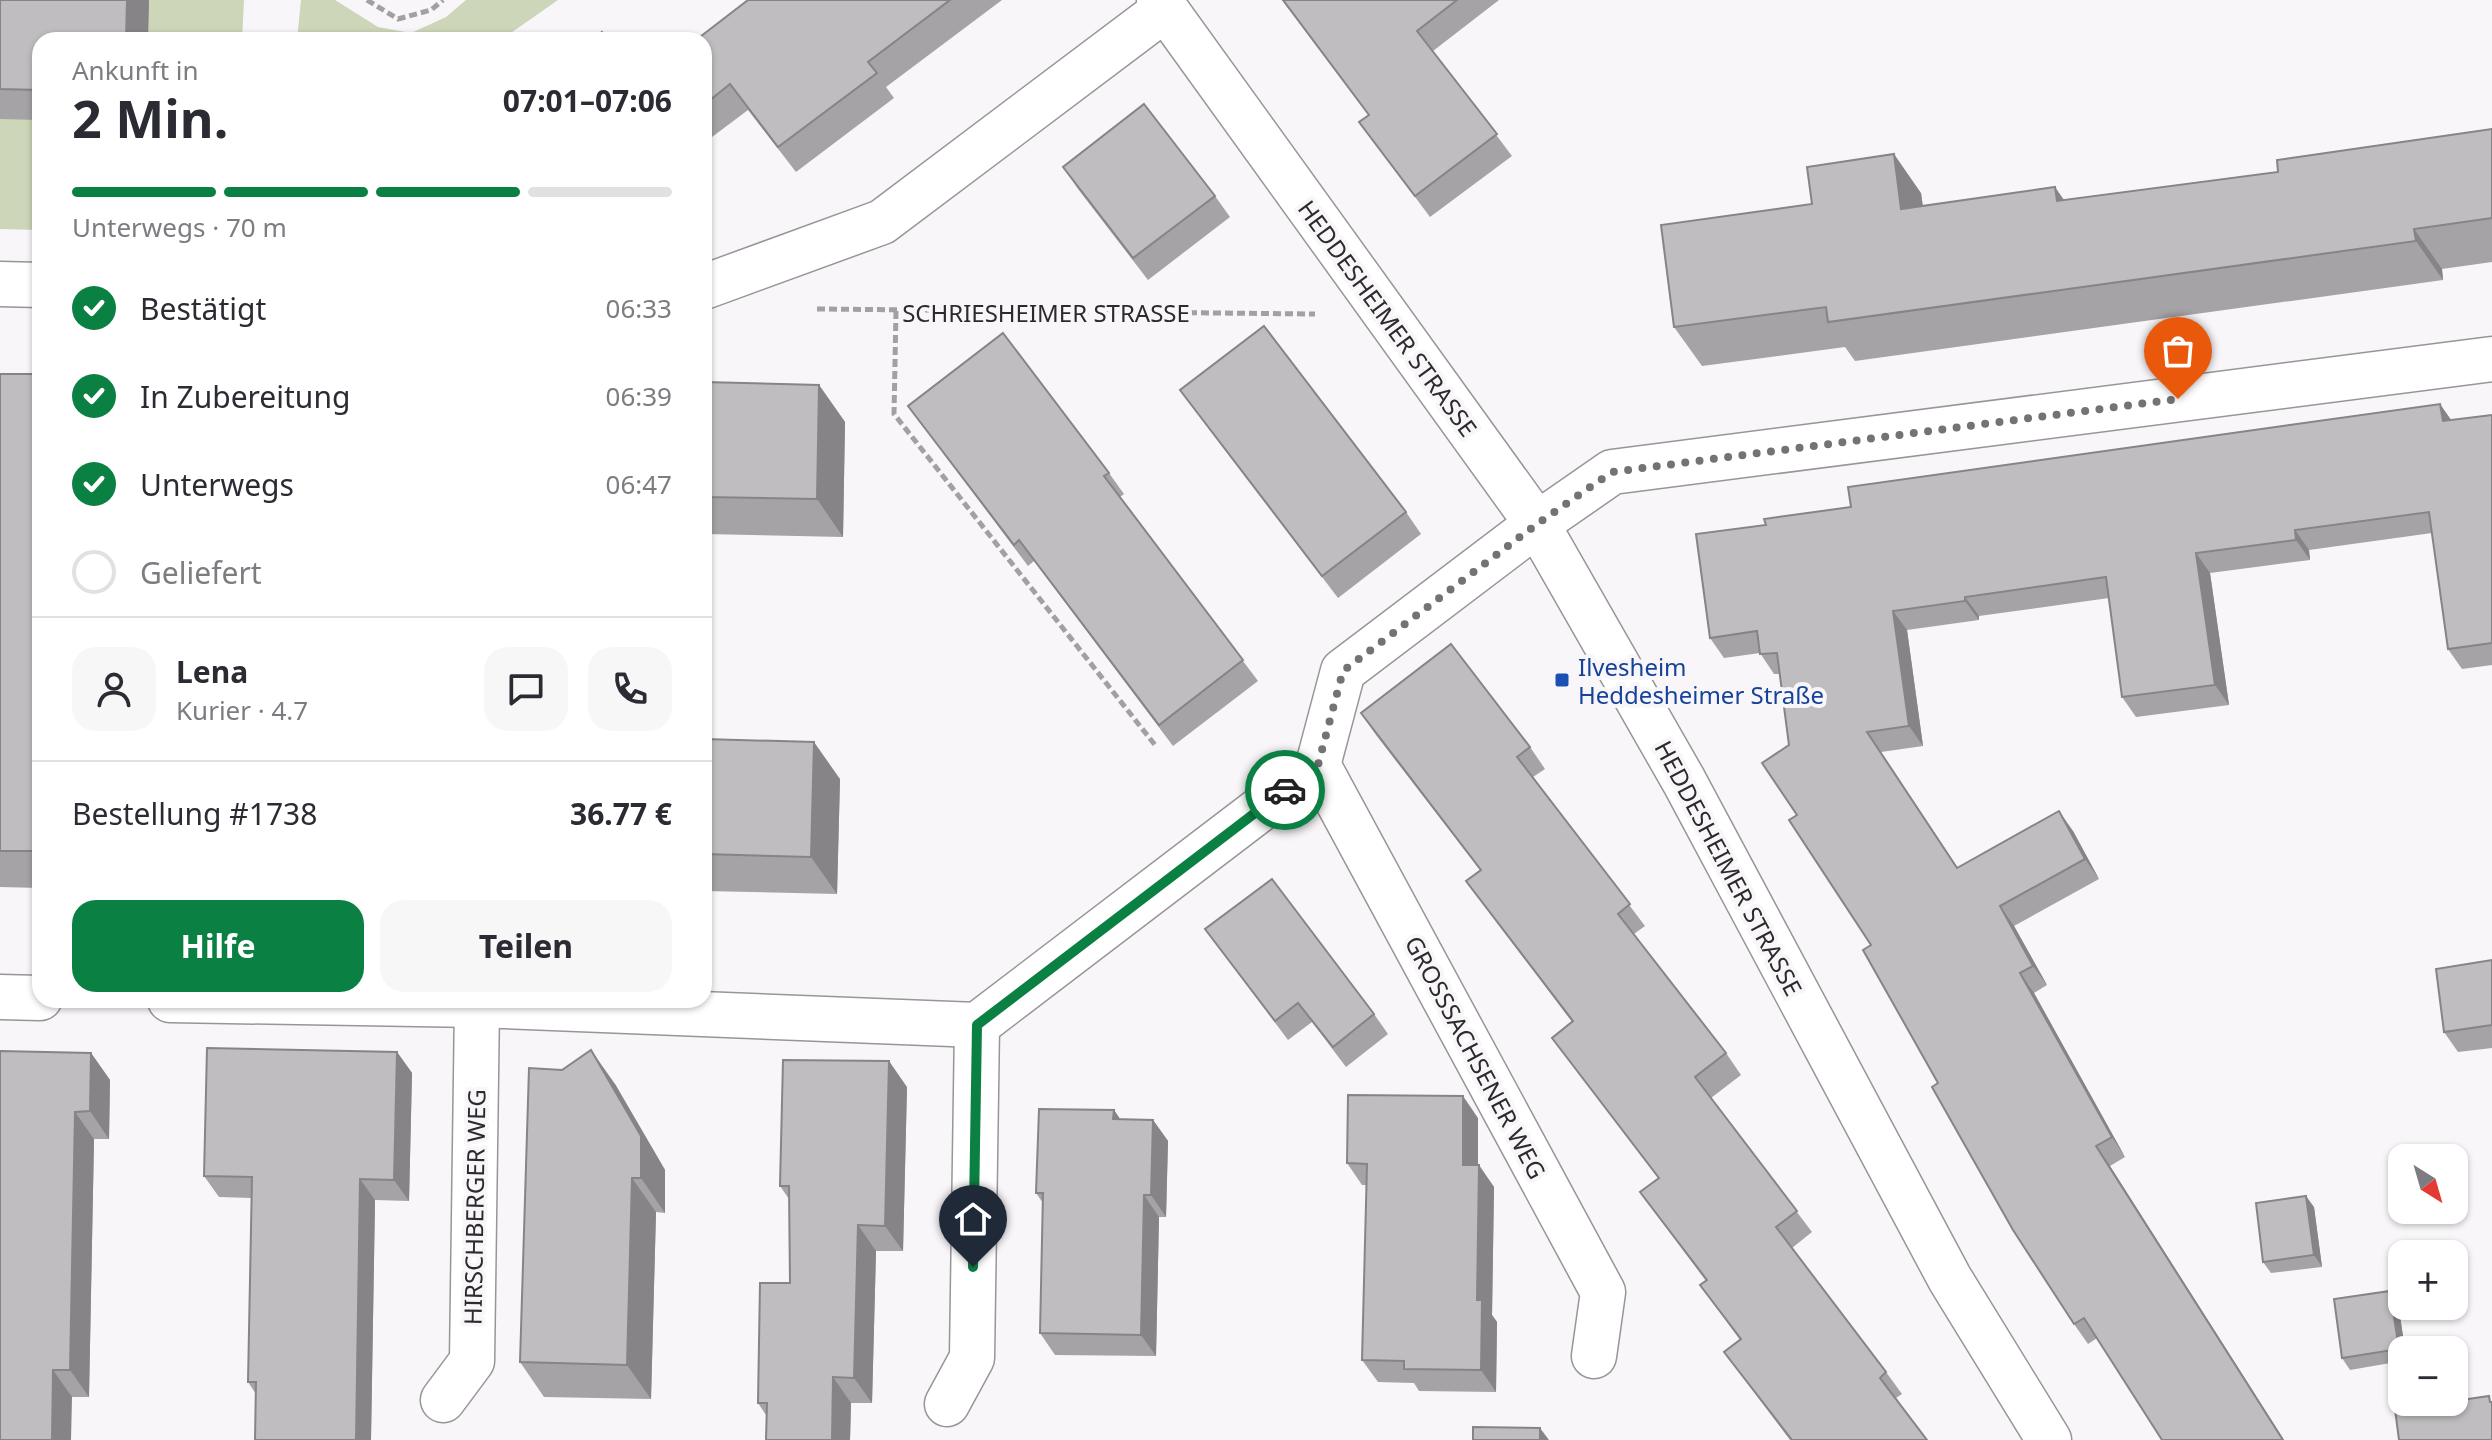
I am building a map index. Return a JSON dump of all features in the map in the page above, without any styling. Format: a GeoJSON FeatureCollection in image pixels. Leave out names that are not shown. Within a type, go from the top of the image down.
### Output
{"type":"FeatureCollection","features":[{"type":"Feature","properties":{"kind":"street"},"geometry":{"type":"LineString","coordinates":[[712,284],[882,222],[1162,4]]}},
{"type":"Feature","properties":{"kind":"street","name":"HEDDESHEIMER STRASSE"},"geometry":{"type":"LineString","coordinates":[[1162,4],[1537,524],[1684,781],[1950,1279],[2049,1440]]}},
{"type":"Feature","properties":{"kind":"street"},"geometry":{"type":"LineString","coordinates":[[0,284],[32,285]]}},
{"type":"Feature","properties":{"kind":"street"},"geometry":{"type":"LineString","coordinates":[[552,1008],[977,1025],[1318,765],[1343,671],[1537,524],[1612,472],[2492,359]]}},
{"type":"Feature","properties":{"kind":"street","name":"GROSSSACHSENER WEG"},"geometry":{"type":"LineString","coordinates":[[1318,765],[1603,1292],[1594,1356]]}},
{"type":"Feature","properties":{"kind":"street"},"geometry":{"type":"LineString","coordinates":[[0,997],[32,998]]}},
{"type":"Feature","properties":{"kind":"street","name":"HIRSCHBERGER WEG"},"geometry":{"type":"LineString","coordinates":[[443,1400],[472,1361],[477,1008]]}},
{"type":"Feature","properties":{"kind":"street"},"geometry":{"type":"LineString","coordinates":[[947,1404],[972,1358],[977,1025]]}},
{"type":"Feature","properties":{"kind":"path"},"geometry":{"type":"LineString","coordinates":[[367,0],[398,19],[431,10],[443,0]]}},
{"type":"Feature","properties":{"kind":"path","name":"SCHRIESHEIMER STRASSE"},"geometry":{"type":"LineString","coordinates":[[805,309],[1388,315]]}},
{"type":"Feature","properties":{"kind":"path"},"geometry":{"type":"LineString","coordinates":[[896,311],[894,414],[1155,745]]}},
{"type":"Feature","properties":{"kind":"green space"},"geometry":{"type":"Polygon","coordinates":[[[149,0],[244,0],[242,32],[148,32],[149,0]]]}},
{"type":"Feature","properties":{"kind":"green space"},"geometry":{"type":"Polygon","coordinates":[[[301,0],[335,0],[378,27],[406,32],[298,32],[301,0]]]}},
{"type":"Feature","properties":{"kind":"green space"},"geometry":{"type":"Polygon","coordinates":[[[466,0],[558,0],[512,32],[413,32],[446,17],[466,0]]]}},
{"type":"Feature","properties":{"kind":"green space"},"geometry":{"type":"Polygon","coordinates":[[[0,118],[32,119],[32,230],[0,229],[0,118]]]}},
{"type":"Feature","properties":{"kind":"building"},"geometry":{"type":"Polygon","coordinates":[[[0,0],[127,0],[126,32],[32,32],[32,90],[0,89],[0,0]]]}},
{"type":"Feature","properties":{"kind":"building"},"geometry":{"type":"Polygon","coordinates":[[[748,0],[950,0],[868,62],[877,73],[778,147],[730,84],[712,99],[712,32],[706,32],[748,0]]]}},
{"type":"Feature","properties":{"kind":"building"},"geometry":{"type":"Polygon","coordinates":[[[1283,0],[1457,0],[1417,31],[1497,134],[1415,196],[1359,122],[1369,115],[1283,0]]]}},
{"type":"Feature","properties":{"kind":"building"},"geometry":{"type":"Polygon","coordinates":[[[1144,104],[1215,196],[1133,258],[1063,167],[1144,104]]]}},
{"type":"Feature","properties":{"kind":"building"},"geometry":{"type":"Polygon","coordinates":[[[2492,129],[2492,218],[2414,229],[2416,241],[1828,322],[1826,307],[1674,327],[1661,225],[1812,204],[1807,167],[1894,154],[1901,209],[2055,187],[2057,201],[2278,172],[2277,160],[2492,129]]]}},
{"type":"Feature","properties":{"kind":"building"},"geometry":{"type":"Polygon","coordinates":[[[1264,326],[1406,512],[1322,576],[1180,390],[1264,326]]]}},
{"type":"Feature","properties":{"kind":"building"},"geometry":{"type":"Polygon","coordinates":[[[1003,333],[1109,473],[1104,476],[1243,660],[1159,725],[1019,540],[1014,545],[908,406],[1003,333]]]}},
{"type":"Feature","properties":{"kind":"building"},"geometry":{"type":"Polygon","coordinates":[[[0,374],[32,374],[32,851],[0,851],[0,374]]]}},
{"type":"Feature","properties":{"kind":"building"},"geometry":{"type":"Polygon","coordinates":[[[712,382],[819,385],[817,499],[712,497],[712,382]]]}},
{"type":"Feature","properties":{"kind":"building"},"geometry":{"type":"Polygon","coordinates":[[[2440,404],[2443,421],[2492,415],[2492,643],[2448,649],[2429,512],[2295,530],[2296,540],[2196,553],[2215,685],[2122,697],[2106,577],[1965,597],[1965,601],[1893,611],[1909,726],[1867,732],[1957,868],[2059,811],[2085,859],[2000,906],[2033,966],[2020,973],[2112,1137],[2096,1146],[2283,1440],[2162,1440],[2084,1318],[2074,1324],[2013,1230],[1932,1087],[1938,1083],[1863,950],[1871,945],[1789,820],[1797,815],[1762,763],[1789,745],[1777,653],[1760,654],[1757,631],[1710,638],[1696,534],[1766,525],[1764,519],[1851,507],[1848,487],[2440,404]]]}},
{"type":"Feature","properties":{"kind":"building"},"geometry":{"type":"Polygon","coordinates":[[[1451,644],[1530,747],[1517,757],[1630,904],[1618,914],[1726,1053],[1695,1077],[1797,1211],[1776,1227],[1886,1372],[1880,1378],[1927,1440],[1792,1440],[1724,1352],[1741,1339],[1700,1285],[1707,1280],[1640,1192],[1659,1178],[1552,1038],[1573,1021],[1466,881],[1481,870],[1361,713],[1451,644]]]}},
{"type":"Feature","properties":{"kind":"building"},"geometry":{"type":"Polygon","coordinates":[[[712,739],[814,742],[811,857],[712,854],[712,739]]]}},
{"type":"Feature","properties":{"kind":"building"},"geometry":{"type":"Polygon","coordinates":[[[1272,879],[1374,1014],[1333,1047],[1298,1003],[1275,1021],[1205,929],[1272,879]]]}},
{"type":"Feature","properties":{"kind":"building"},"geometry":{"type":"Polygon","coordinates":[[[2492,960],[2492,1025],[2444,1032],[2436,969],[2492,960]]]}},
{"type":"Feature","properties":{"kind":"building"},"geometry":{"type":"Polygon","coordinates":[[[207,1048],[397,1052],[394,1180],[360,1179],[356,1440],[255,1440],[256,1382],[248,1382],[252,1177],[204,1176],[207,1048]]]}},
{"type":"Feature","properties":{"kind":"building"},"geometry":{"type":"Polygon","coordinates":[[[591,1050],[641,1136],[641,1178],[632,1178],[627,1365],[520,1362],[529,1068],[562,1070],[591,1050]]]}},
{"type":"Feature","properties":{"kind":"building"},"geometry":{"type":"Polygon","coordinates":[[[0,1051],[91,1053],[90,1111],[75,1112],[70,1370],[53,1370],[52,1440],[0,1440],[0,1051]]]}},
{"type":"Feature","properties":{"kind":"building"},"geometry":{"type":"Polygon","coordinates":[[[783,1060],[889,1061],[885,1226],[858,1225],[854,1378],[833,1377],[832,1440],[766,1440],[767,1403],[758,1403],[760,1283],[790,1283],[789,1186],[780,1186],[783,1060]]]}},
{"type":"Feature","properties":{"kind":"building"},"geometry":{"type":"Polygon","coordinates":[[[1348,1095],[1463,1096],[1463,1165],[1479,1165],[1477,1300],[1482,1300],[1481,1370],[1404,1369],[1404,1361],[1362,1360],[1367,1164],[1347,1163],[1348,1095]]]}},
{"type":"Feature","properties":{"kind":"building"},"geometry":{"type":"Polygon","coordinates":[[[1039,1109],[1114,1110],[1113,1119],[1153,1120],[1151,1195],[1144,1195],[1141,1335],[1040,1333],[1043,1193],[1036,1193],[1039,1109]]]}},
{"type":"Feature","properties":{"kind":"building"},"geometry":{"type":"Polygon","coordinates":[[[2306,1196],[2314,1255],[2263,1262],[2256,1203],[2306,1196]]]}},
{"type":"Feature","properties":{"kind":"building"},"geometry":{"type":"Polygon","coordinates":[[[2388,1291],[2388,1320],[2394,1320],[2397,1336],[2388,1336],[2388,1351],[2342,1358],[2334,1299],[2388,1291]]]}},
{"type":"Feature","properties":{"kind":"building"},"geometry":{"type":"Polygon","coordinates":[[[2489,1396],[2492,1402],[2492,1440],[2399,1440],[2396,1416],[2468,1416],[2468,1399],[2489,1396]]]}},
{"type":"Feature","properties":{"kind":"building"},"geometry":{"type":"Polygon","coordinates":[[[1473,1427],[1540,1428],[1540,1440],[1473,1440],[1473,1427]]]}},
{"type":"Feature","properties":{"kind":"way so far"},"geometry":{"type":"LineString","coordinates":[[1285,790],[1318,765],[1343,671],[1537,524],[1612,472],[2178,399]]}},
{"type":"Feature","properties":{"kind":"place","name":"Ilvesheim Heddesheimer Straße"},"geometry":{"type":"Point","coordinates":[1562,680]}},
{"type":"Feature","properties":{"kind":"route"},"geometry":{"type":"LineString","coordinates":[[973,1267],[977,1025],[1285,790]]}}]}
